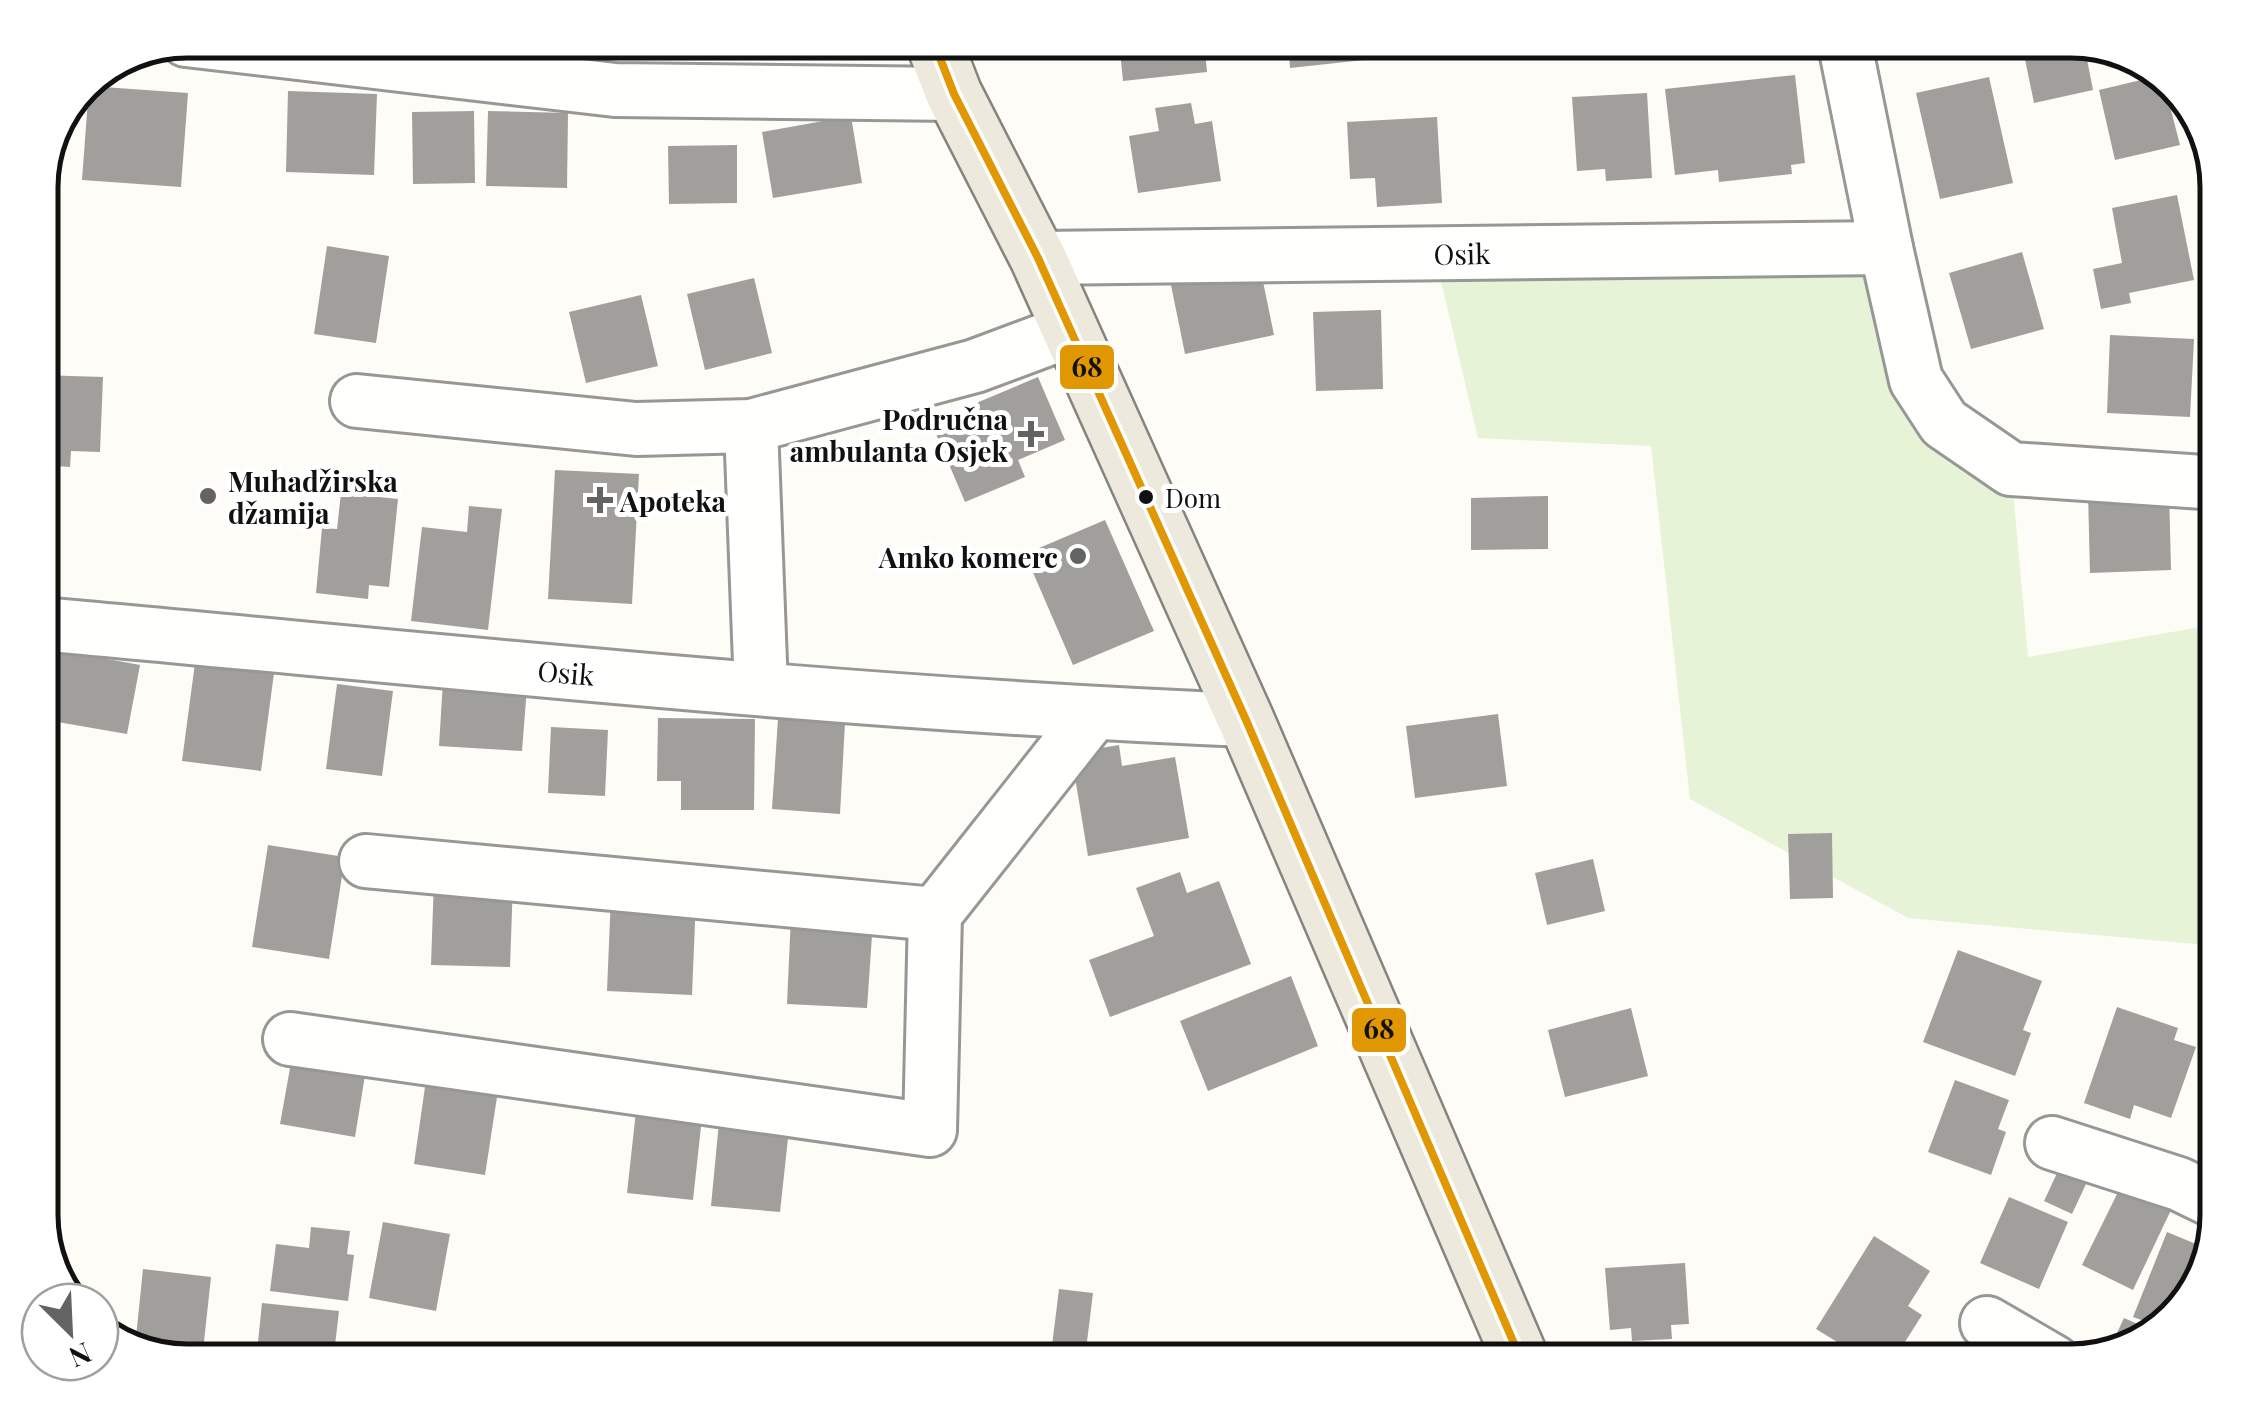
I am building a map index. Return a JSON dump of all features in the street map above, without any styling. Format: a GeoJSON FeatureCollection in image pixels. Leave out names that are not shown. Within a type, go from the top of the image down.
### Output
{"type":"FeatureCollection","features":[{"type":"Feature","properties":{"kind":"main road"},"geometry":{"type":"LineString","coordinates":[[939,57],[1038,258],[1246,720],[1514,1344]]}},
{"type":"Feature","properties":{"kind":"street"},"geometry":{"type":"LineString","coordinates":[[332,57],[615,90],[954,94]]}},
{"type":"Feature","properties":{"kind":"street"},"geometry":{"type":"LineString","coordinates":[[1847,57],[1916,380],[1944,423],[2011,469],[2200,482]]}},
{"type":"Feature","properties":{"kind":"street","name":"Osik"},"geometry":{"type":"LineString","coordinates":[[1038,258],[1886,248]]}},
{"type":"Feature","properties":{"kind":"street"},"geometry":{"type":"LineString","coordinates":[[357,401],[636,429],[751,426],[976,366],[1069,331]]}},
{"type":"Feature","properties":{"kind":"street"},"geometry":{"type":"LineString","coordinates":[[751,426],[761,689]]}},
{"type":"Feature","properties":{"kind":"street","name":"Osik"},"geometry":{"type":"LineString","coordinates":[[58,626],[761,689],[1093,714],[1246,720]]}},
{"type":"Feature","properties":{"kind":"street"},"geometry":{"type":"LineString","coordinates":[[290,1039],[930,1130],[936,914],[1093,714]]}},
{"type":"Feature","properties":{"kind":"street"},"geometry":{"type":"LineString","coordinates":[[366,861],[936,914]]}},
{"type":"Feature","properties":{"kind":"street"},"geometry":{"type":"LineString","coordinates":[[2052,1142],[2200,1194]]}},
{"type":"Feature","properties":{"kind":"street"},"geometry":{"type":"LineString","coordinates":[[1987,1322],[2024,1344]]}},
{"type":"Feature","properties":{"kind":"green space"},"geometry":{"type":"Polygon","coordinates":[[[1886,248],[1917,380],[2011,469],[2028,657],[2200,627],[2200,944],[1908,918],[1690,799],[1651,446],[1478,438],[1441,281],[1886,248]]]}},
{"type":"Feature","properties":{"kind":"building"},"geometry":{"type":"Polygon","coordinates":[[[1121,57],[1206,57],[1207,72],[1123,81],[1121,57]]]}},
{"type":"Feature","properties":{"kind":"building"},"geometry":{"type":"Polygon","coordinates":[[[1289,57],[1392,57],[1290,68],[1289,57]]]}},
{"type":"Feature","properties":{"kind":"building"},"geometry":{"type":"Polygon","coordinates":[[[2025,57],[2087,59],[2093,90],[2034,103],[2025,57]]]}},
{"type":"Feature","properties":{"kind":"building"},"geometry":{"type":"Polygon","coordinates":[[[1795,75],[1805,163],[1791,165],[1792,174],[1719,182],[1718,170],[1675,175],[1665,89],[1795,75]]]}},
{"type":"Feature","properties":{"kind":"building"},"geometry":{"type":"Polygon","coordinates":[[[1989,77],[2013,183],[1940,199],[1916,93],[1989,77]]]}},
{"type":"Feature","properties":{"kind":"building"},"geometry":{"type":"Polygon","coordinates":[[[2143,80],[2150,84],[2169,103],[2180,145],[2115,160],[2099,90],[2143,80]]]}},
{"type":"Feature","properties":{"kind":"building"},"geometry":{"type":"Polygon","coordinates":[[[105,87],[188,93],[181,187],[82,180],[88,104],[95,95],[105,87]]]}},
{"type":"Feature","properties":{"kind":"building"},"geometry":{"type":"Polygon","coordinates":[[[288,91],[377,94],[374,175],[286,172],[288,91]]]}},
{"type":"Feature","properties":{"kind":"building"},"geometry":{"type":"Polygon","coordinates":[[[1647,93],[1652,178],[1606,181],[1605,169],[1577,171],[1572,97],[1647,93]]]}},
{"type":"Feature","properties":{"kind":"building"},"geometry":{"type":"Polygon","coordinates":[[[1191,103],[1195,124],[1212,121],[1221,181],[1138,193],[1129,136],[1159,131],[1155,108],[1191,103]]]}},
{"type":"Feature","properties":{"kind":"building"},"geometry":{"type":"Polygon","coordinates":[[[474,111],[475,183],[413,184],[412,112],[474,111]]]}},
{"type":"Feature","properties":{"kind":"building"},"geometry":{"type":"Polygon","coordinates":[[[488,111],[568,113],[567,188],[486,186],[488,111]]]}},
{"type":"Feature","properties":{"kind":"building"},"geometry":{"type":"Polygon","coordinates":[[[851,116],[862,183],[773,198],[762,132],[851,116]]]}},
{"type":"Feature","properties":{"kind":"building"},"geometry":{"type":"Polygon","coordinates":[[[1437,117],[1442,203],[1377,207],[1375,178],[1350,179],[1347,122],[1437,117]]]}},
{"type":"Feature","properties":{"kind":"building"},"geometry":{"type":"Polygon","coordinates":[[[737,145],[737,203],[669,204],[668,146],[737,145]]]}},
{"type":"Feature","properties":{"kind":"building"},"geometry":{"type":"Polygon","coordinates":[[[2177,195],[2194,280],[2129,293],[2131,303],[2101,309],[2093,269],[2122,263],[2112,208],[2177,195]]]}},
{"type":"Feature","properties":{"kind":"building"},"geometry":{"type":"Polygon","coordinates":[[[327,246],[389,256],[376,343],[314,334],[327,246]]]}},
{"type":"Feature","properties":{"kind":"building"},"geometry":{"type":"Polygon","coordinates":[[[2022,252],[2044,329],[1971,349],[1949,273],[2022,252]]]}},
{"type":"Feature","properties":{"kind":"building"},"geometry":{"type":"Polygon","coordinates":[[[1260,267],[1274,335],[1185,354],[1171,285],[1260,267]]]}},
{"type":"Feature","properties":{"kind":"building"},"geometry":{"type":"Polygon","coordinates":[[[754,278],[772,353],[705,370],[687,294],[754,278]]]}},
{"type":"Feature","properties":{"kind":"building"},"geometry":{"type":"Polygon","coordinates":[[[641,295],[658,366],[586,383],[569,312],[641,295]]]}},
{"type":"Feature","properties":{"kind":"building"},"geometry":{"type":"Polygon","coordinates":[[[1381,310],[1383,389],[1316,391],[1313,312],[1381,310]]]}},
{"type":"Feature","properties":{"kind":"building"},"geometry":{"type":"Polygon","coordinates":[[[2110,335],[2194,339],[2190,417],[2107,413],[2110,335]]]}},
{"type":"Feature","properties":{"kind":"building"},"geometry":{"type":"Polygon","coordinates":[[[58,376],[103,377],[100,452],[71,451],[70,467],[58,466],[58,376]]]}},
{"type":"Feature","properties":{"kind":"building"},"geometry":{"type":"Polygon","coordinates":[[[1038,377],[1065,440],[1018,460],[1025,477],[965,502],[931,422],[1038,377]]]}},
{"type":"Feature","properties":{"kind":"building"},"geometry":{"type":"Polygon","coordinates":[[[555,470],[639,474],[632,604],[548,599],[555,470]]]}},
{"type":"Feature","properties":{"kind":"building"},"geometry":{"type":"Polygon","coordinates":[[[2169,489],[2171,570],[2090,573],[2088,492],[2169,489]]]}},
{"type":"Feature","properties":{"kind":"building"},"geometry":{"type":"Polygon","coordinates":[[[341,493],[398,499],[389,587],[369,585],[368,599],[316,593],[322,528],[337,529],[341,493]]]}},
{"type":"Feature","properties":{"kind":"building"},"geometry":{"type":"Polygon","coordinates":[[[1548,496],[1548,549],[1471,550],[1471,498],[1548,496]]]}},
{"type":"Feature","properties":{"kind":"building"},"geometry":{"type":"Polygon","coordinates":[[[469,506],[502,509],[488,630],[411,621],[422,527],[467,532],[469,506]]]}},
{"type":"Feature","properties":{"kind":"building"},"geometry":{"type":"Polygon","coordinates":[[[1105,520],[1154,631],[1073,665],[1025,554],[1105,520]]]}},
{"type":"Feature","properties":{"kind":"building"},"geometry":{"type":"Polygon","coordinates":[[[59,650],[140,665],[127,734],[58,722],[59,650]]]}},
{"type":"Feature","properties":{"kind":"building"},"geometry":{"type":"Polygon","coordinates":[[[195,663],[274,673],[261,771],[182,761],[195,663]]]}},
{"type":"Feature","properties":{"kind":"building"},"geometry":{"type":"Polygon","coordinates":[[[443,681],[527,687],[522,751],[439,746],[443,681]]]}},
{"type":"Feature","properties":{"kind":"building"},"geometry":{"type":"Polygon","coordinates":[[[337,684],[393,691],[382,776],[326,769],[337,684]]]}},
{"type":"Feature","properties":{"kind":"building"},"geometry":{"type":"Polygon","coordinates":[[[1498,714],[1507,786],[1415,798],[1406,726],[1498,714]]]}},
{"type":"Feature","properties":{"kind":"building"},"geometry":{"type":"Polygon","coordinates":[[[658,718],[755,719],[754,810],[681,810],[681,781],[657,781],[658,718]]]}},
{"type":"Feature","properties":{"kind":"building"},"geometry":{"type":"Polygon","coordinates":[[[778,719],[845,723],[840,814],[772,809],[778,719]]]}},
{"type":"Feature","properties":{"kind":"building"},"geometry":{"type":"Polygon","coordinates":[[[551,727],[608,730],[605,796],[548,793],[551,727]]]}},
{"type":"Feature","properties":{"kind":"building"},"geometry":{"type":"Polygon","coordinates":[[[1119,745],[1122,766],[1175,757],[1189,838],[1088,856],[1071,753],[1119,745]]]}},
{"type":"Feature","properties":{"kind":"building"},"geometry":{"type":"Polygon","coordinates":[[[1832,833],[1833,898],[1790,899],[1788,834],[1832,833]]]}},
{"type":"Feature","properties":{"kind":"building"},"geometry":{"type":"Polygon","coordinates":[[[268,845],[345,857],[329,959],[252,947],[268,845]]]}},
{"type":"Feature","properties":{"kind":"building"},"geometry":{"type":"Polygon","coordinates":[[[1593,859],[1605,911],[1547,925],[1535,873],[1593,859]]]}},
{"type":"Feature","properties":{"kind":"building"},"geometry":{"type":"Polygon","coordinates":[[[1180,872],[1187,893],[1219,881],[1251,964],[1110,1017],[1089,960],[1154,936],[1136,888],[1180,872]]]}},
{"type":"Feature","properties":{"kind":"building"},"geometry":{"type":"Polygon","coordinates":[[[434,879],[513,882],[510,967],[431,965],[434,879]]]}},
{"type":"Feature","properties":{"kind":"building"},"geometry":{"type":"Polygon","coordinates":[[[611,895],[696,898],[692,995],[607,991],[611,895]]]}},
{"type":"Feature","properties":{"kind":"building"},"geometry":{"type":"Polygon","coordinates":[[[791,916],[873,921],[867,1008],[787,1004],[791,916]]]}},
{"type":"Feature","properties":{"kind":"building"},"geometry":{"type":"Polygon","coordinates":[[[1958,950],[2042,981],[2023,1030],[2031,1033],[2015,1076],[1923,1042],[1958,950]]]}},
{"type":"Feature","properties":{"kind":"building"},"geometry":{"type":"Polygon","coordinates":[[[1291,976],[1318,1046],[1208,1091],[1180,1021],[1291,976]]]}},
{"type":"Feature","properties":{"kind":"building"},"geometry":{"type":"Polygon","coordinates":[[[2117,1007],[2178,1028],[2174,1040],[2196,1047],[2171,1118],[2134,1105],[2130,1119],[2084,1103],[2117,1007]]]}},
{"type":"Feature","properties":{"kind":"building"},"geometry":{"type":"Polygon","coordinates":[[[1631,1008],[1648,1076],[1565,1097],[1548,1030],[1631,1008]]]}},
{"type":"Feature","properties":{"kind":"building"},"geometry":{"type":"Polygon","coordinates":[[[292,1057],[366,1069],[355,1137],[280,1124],[292,1057]]]}},
{"type":"Feature","properties":{"kind":"building"},"geometry":{"type":"Polygon","coordinates":[[[427,1073],[499,1084],[485,1175],[414,1164],[427,1073]]]}},
{"type":"Feature","properties":{"kind":"building"},"geometry":{"type":"Polygon","coordinates":[[[1955,1080],[2009,1100],[1998,1129],[2006,1132],[1991,1175],[1928,1152],[1955,1080]]]}},
{"type":"Feature","properties":{"kind":"building"},"geometry":{"type":"Polygon","coordinates":[[[637,1102],[703,1108],[693,1200],[627,1193],[637,1102]]]}},
{"type":"Feature","properties":{"kind":"building"},"geometry":{"type":"Polygon","coordinates":[[[719,1122],[789,1129],[780,1212],[711,1206],[719,1122]]]}},
{"type":"Feature","properties":{"kind":"building"},"geometry":{"type":"Polygon","coordinates":[[[2065,1156],[2093,1169],[2072,1214],[2044,1201],[2065,1156]]]}},
{"type":"Feature","properties":{"kind":"building"},"geometry":{"type":"Polygon","coordinates":[[[2121,1186],[2171,1210],[2133,1290],[2082,1265],[2121,1186]]]}},
{"type":"Feature","properties":{"kind":"building"},"geometry":{"type":"Polygon","coordinates":[[[2009,1197],[2068,1222],[2039,1289],[1980,1263],[2009,1197]]]}},
{"type":"Feature","properties":{"kind":"building"},"geometry":{"type":"Polygon","coordinates":[[[383,1222],[450,1234],[436,1311],[369,1298],[383,1222]]]}},
{"type":"Feature","properties":{"kind":"building"},"geometry":{"type":"Polygon","coordinates":[[[311,1227],[350,1231],[347,1254],[354,1255],[348,1301],[270,1291],[276,1244],[309,1248],[311,1227]]]}},
{"type":"Feature","properties":{"kind":"building"},"geometry":{"type":"Polygon","coordinates":[[[2167,1232],[2197,1244],[2183,1280],[2163,1307],[2145,1321],[2133,1317],[2167,1232]]]}},
{"type":"Feature","properties":{"kind":"building"},"geometry":{"type":"Polygon","coordinates":[[[1874,1236],[1930,1271],[1908,1306],[1922,1315],[1904,1344],[1841,1344],[1816,1329],[1874,1236]]]}},
{"type":"Feature","properties":{"kind":"building"},"geometry":{"type":"Polygon","coordinates":[[[1685,1263],[1689,1324],[1671,1325],[1672,1339],[1632,1341],[1631,1328],[1610,1330],[1605,1268],[1685,1263]]]}},
{"type":"Feature","properties":{"kind":"building"},"geometry":{"type":"Polygon","coordinates":[[[143,1269],[211,1277],[204,1344],[169,1343],[136,1335],[143,1269]]]}},
{"type":"Feature","properties":{"kind":"building"},"geometry":{"type":"Polygon","coordinates":[[[1059,1289],[1093,1293],[1087,1344],[1052,1344],[1059,1289]]]}},
{"type":"Feature","properties":{"kind":"building"},"geometry":{"type":"Polygon","coordinates":[[[262,1303],[339,1311],[335,1344],[258,1344],[262,1303]]]}},
{"type":"Feature","properties":{"kind":"building"},"geometry":{"type":"Polygon","coordinates":[[[2124,1318],[2139,1325],[2121,1335],[2115,1337],[2124,1318]]]}},
{"type":"Feature","properties":{"kind":"transit line","name":"68"},"geometry":{"type":"LineString","coordinates":[[940,57],[954,94],[1038,258],[1246,720],[1514,1344]]}},
{"type":"Feature","properties":{"kind":"place","name":"Područna ambulanta Osjek"},"geometry":{"type":"Point","coordinates":[1031,434]}},
{"type":"Feature","properties":{"kind":"place","name":"Muhadžirska džamija"},"geometry":{"type":"Point","coordinates":[208,496]}},
{"type":"Feature","properties":{"kind":"place","name":"Dom"},"geometry":{"type":"Point","coordinates":[1146,497]}},
{"type":"Feature","properties":{"kind":"place","name":"Apoteka"},"geometry":{"type":"Point","coordinates":[600,500]}},
{"type":"Feature","properties":{"kind":"place","name":"Amko komerc"},"geometry":{"type":"Point","coordinates":[1078,556]}}]}
